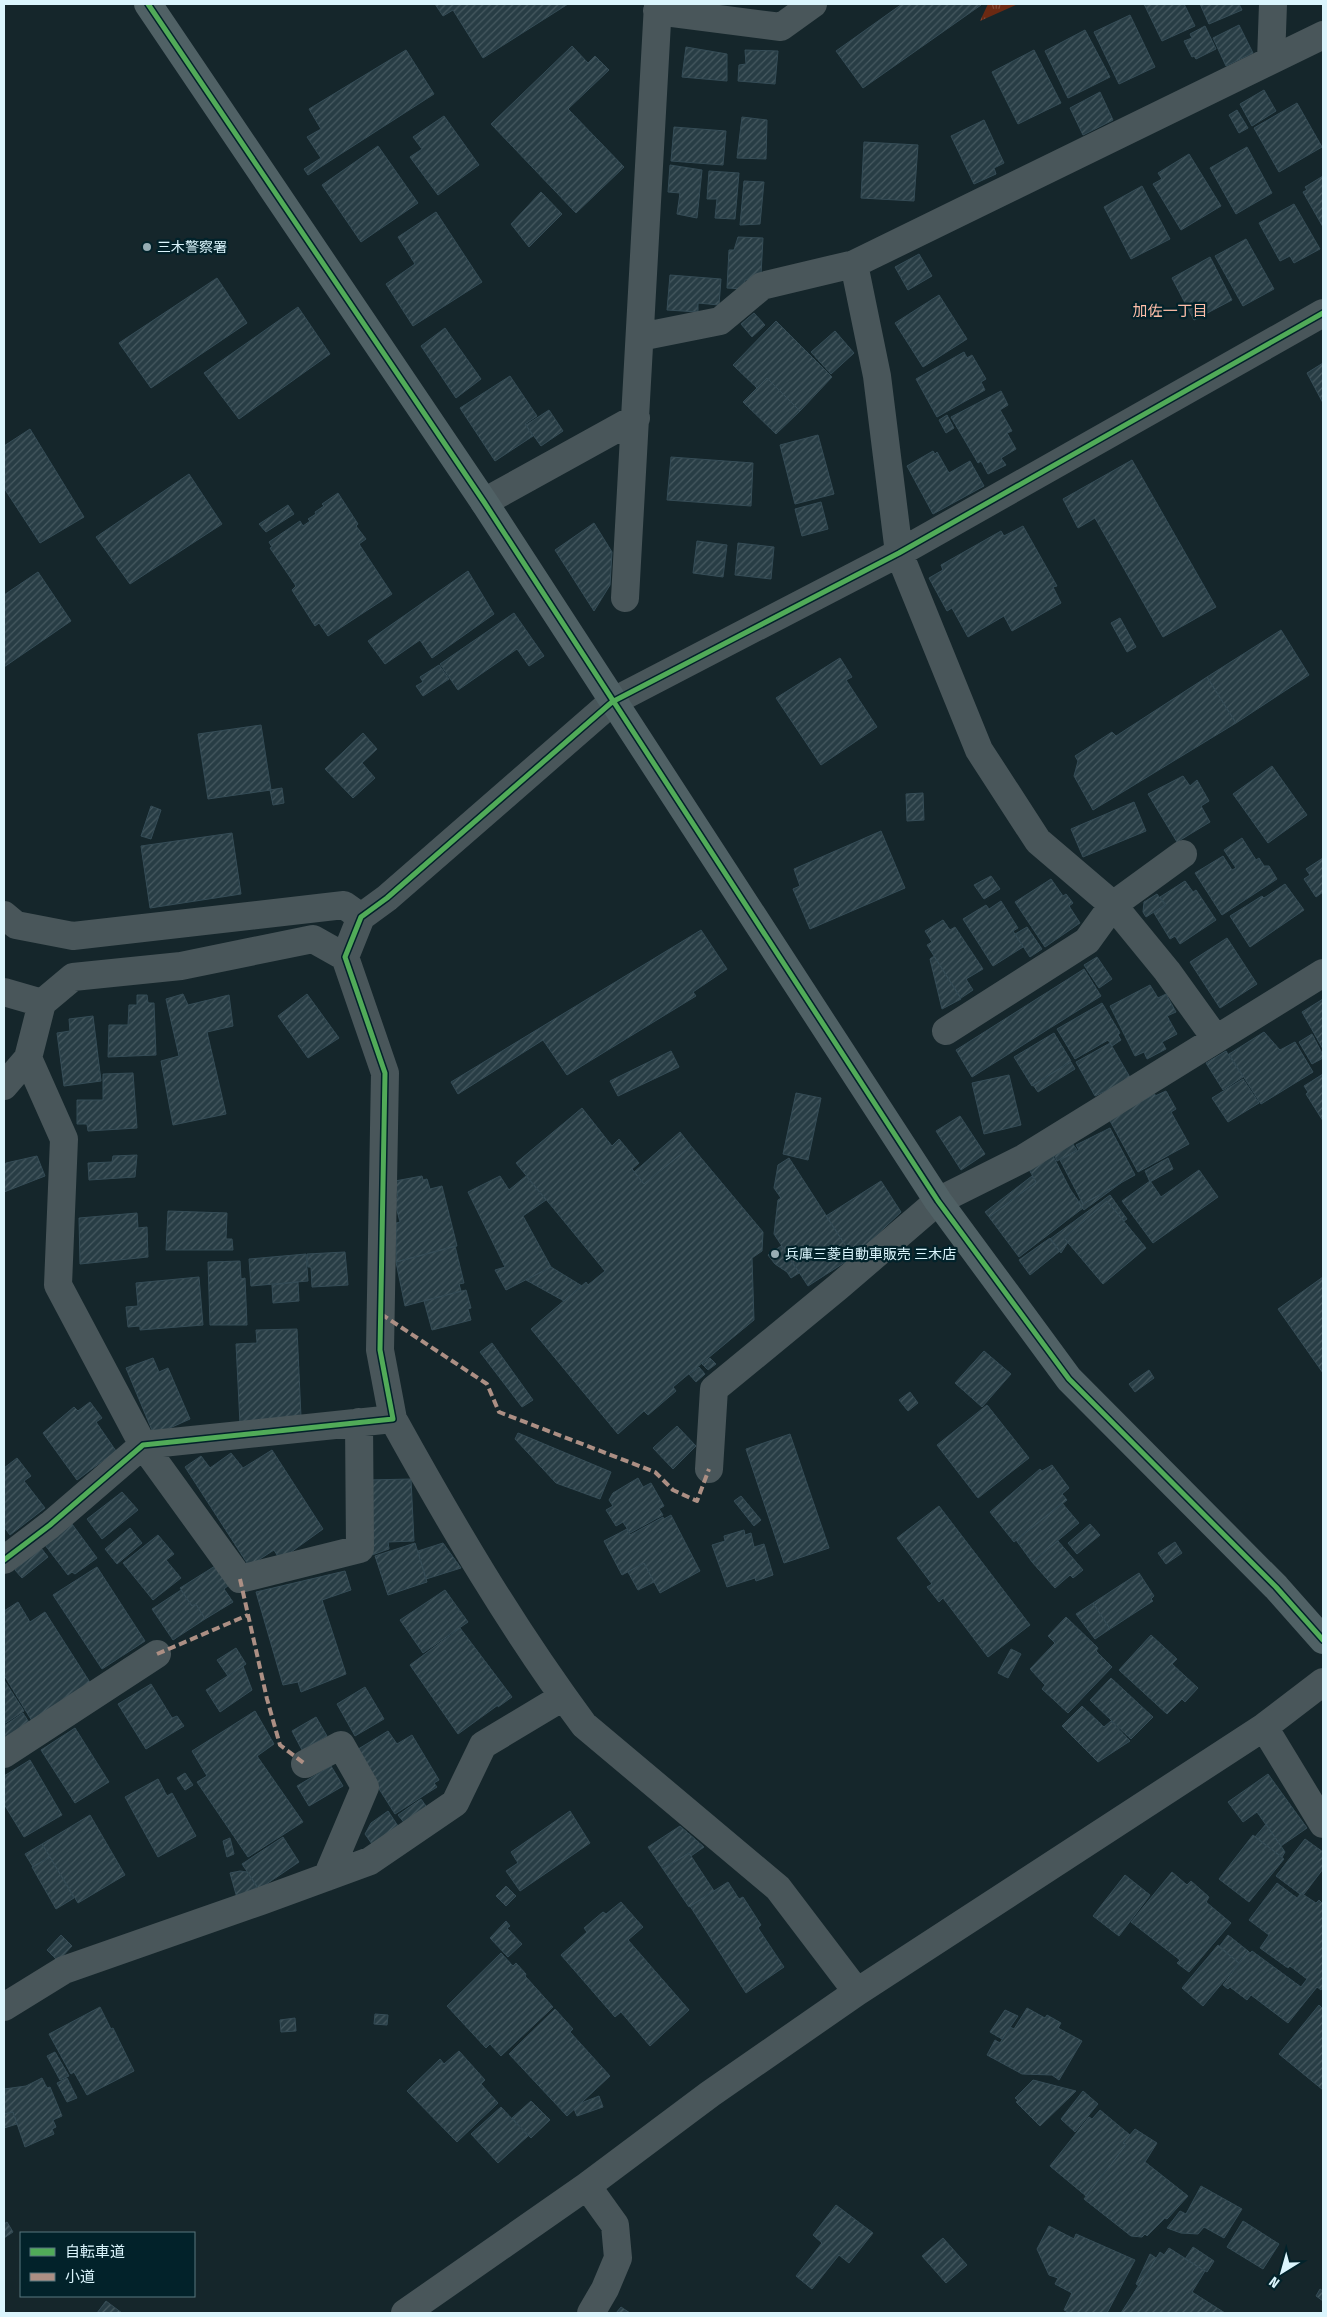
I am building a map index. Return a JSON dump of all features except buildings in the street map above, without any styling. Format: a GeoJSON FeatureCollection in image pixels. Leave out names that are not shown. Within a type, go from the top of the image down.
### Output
{"type":"FeatureCollection","features":[{"type":"Feature","properties":{"kind":"street"},"geometry":{"type":"LineString","coordinates":[[148,4],[484,502],[612,702],[938,1201],[1069,1379],[1269,1580],[1323,1640]]}},
{"type":"Feature","properties":{"kind":"street"},"geometry":{"type":"LineString","coordinates":[[625,598],[657,7],[781,27],[813,4]]}},
{"type":"Feature","properties":{"kind":"street"},"geometry":{"type":"LineString","coordinates":[[1271,60],[1273,4]]}},
{"type":"Feature","properties":{"kind":"street"},"geometry":{"type":"LineString","coordinates":[[640,337],[720,322],[762,286],[854,264],[1323,34]]}},
{"type":"Feature","properties":{"kind":"street"},"geometry":{"type":"LineString","coordinates":[[854,264],[877,376],[899,553],[979,750],[1038,841],[1113,905],[1167,972],[1216,1039]]}},
{"type":"Feature","properties":{"kind":"street"},"geometry":{"type":"LineString","coordinates":[[857,1992],[778,1888],[584,1725],[563,1697],[454,1528],[393,1419],[380,1350],[385,1073],[345,957],[361,917],[388,898],[612,702],[899,553],[1323,313]]}},
{"type":"Feature","properties":{"kind":"street"},"geometry":{"type":"LineString","coordinates":[[484,502],[636,418]]}},
{"type":"Feature","properties":{"kind":"street"},"geometry":{"type":"LineString","coordinates":[[946,1032],[1087,941],[1113,905],[1183,854]]}},
{"type":"Feature","properties":{"kind":"street"},"geometry":{"type":"LineString","coordinates":[[4,915],[16,925],[73,936],[344,905],[361,917]]}},
{"type":"Feature","properties":{"kind":"street"},"geometry":{"type":"LineString","coordinates":[[4,1086],[28,1058],[42,1003],[73,977],[181,966],[313,939],[345,957]]}},
{"type":"Feature","properties":{"kind":"street"},"geometry":{"type":"LineString","coordinates":[[709,1469],[714,1389],[838,1287],[938,1201],[1024,1158],[1323,973]]}},
{"type":"Feature","properties":{"kind":"street"},"geometry":{"type":"LineString","coordinates":[[4,992],[42,1003]]}},
{"type":"Feature","properties":{"kind":"street"},"geometry":{"type":"LineString","coordinates":[[28,1058],[64,1139],[58,1285],[143,1445],[240,1579],[360,1549],[359,1422]]}},
{"type":"Feature","properties":{"kind":"street"},"geometry":{"type":"LineString","coordinates":[[4,1560],[50,1525],[143,1445],[393,1419]]}},
{"type":"Feature","properties":{"kind":"street"},"geometry":{"type":"LineString","coordinates":[[4,1754],[157,1654]]}},
{"type":"Feature","properties":{"kind":"street"},"geometry":{"type":"LineString","coordinates":[[405,2313],[587,2186],[710,2094],[857,1992],[1264,1727],[1323,1682]]}},
{"type":"Feature","properties":{"kind":"street"},"geometry":{"type":"LineString","coordinates":[[4,2007],[64,1970],[370,1861],[455,1803],[483,1745],[563,1697]]}},
{"type":"Feature","properties":{"kind":"street"},"geometry":{"type":"LineString","coordinates":[[1264,1727],[1323,1824]]}},
{"type":"Feature","properties":{"kind":"street"},"geometry":{"type":"LineString","coordinates":[[305,1764],[341,1745],[365,1787],[326,1877]]}},
{"type":"Feature","properties":{"kind":"street"},"geometry":{"type":"LineString","coordinates":[[587,2186],[615,2225],[618,2258],[604,2289],[590,2313]]}},
{"type":"Feature","properties":{"kind":"green space"},"geometry":{"type":"Polygon","coordinates":[[[988,4],[1018,4],[980,21],[988,4]]]}},
{"type":"Feature","properties":{"kind":"marked path"},"geometry":{"type":"LineString","coordinates":[[381,1314],[487,1384],[499,1412],[655,1472],[673,1490],[697,1501],[709,1469]]}},
{"type":"Feature","properties":{"kind":"marked path"},"geometry":{"type":"LineString","coordinates":[[240,1579],[267,1699],[280,1745],[305,1764]]}},
{"type":"Feature","properties":{"kind":"marked path"},"geometry":{"type":"LineString","coordinates":[[157,1654],[248,1615]]}},
{"type":"Feature","properties":{"kind":"cycle path"},"geometry":{"type":"LineString","coordinates":[[148,4],[484,502],[938,1201],[1069,1379],[1276,1587],[1323,1640]]}},
{"type":"Feature","properties":{"kind":"cycle path"},"geometry":{"type":"LineString","coordinates":[[4,1560],[50,1525],[143,1445],[393,1419],[380,1350],[385,1073],[345,957],[361,917],[387,898],[612,702],[899,553],[1323,313]]}},
{"type":"Feature","properties":{"kind":"place","name":"三木警察署"},"geometry":{"type":"Point","coordinates":[147,247]}},
{"type":"Feature","properties":{"kind":"place","name":"兵庫三菱自動車販売 三木店"},"geometry":{"type":"Point","coordinates":[775,1254]}},
{"type":"Feature","properties":{"kind":"district","name":"加佐一丁目"},"geometry":{"type":"Point","coordinates":[1170,311]}}]}
